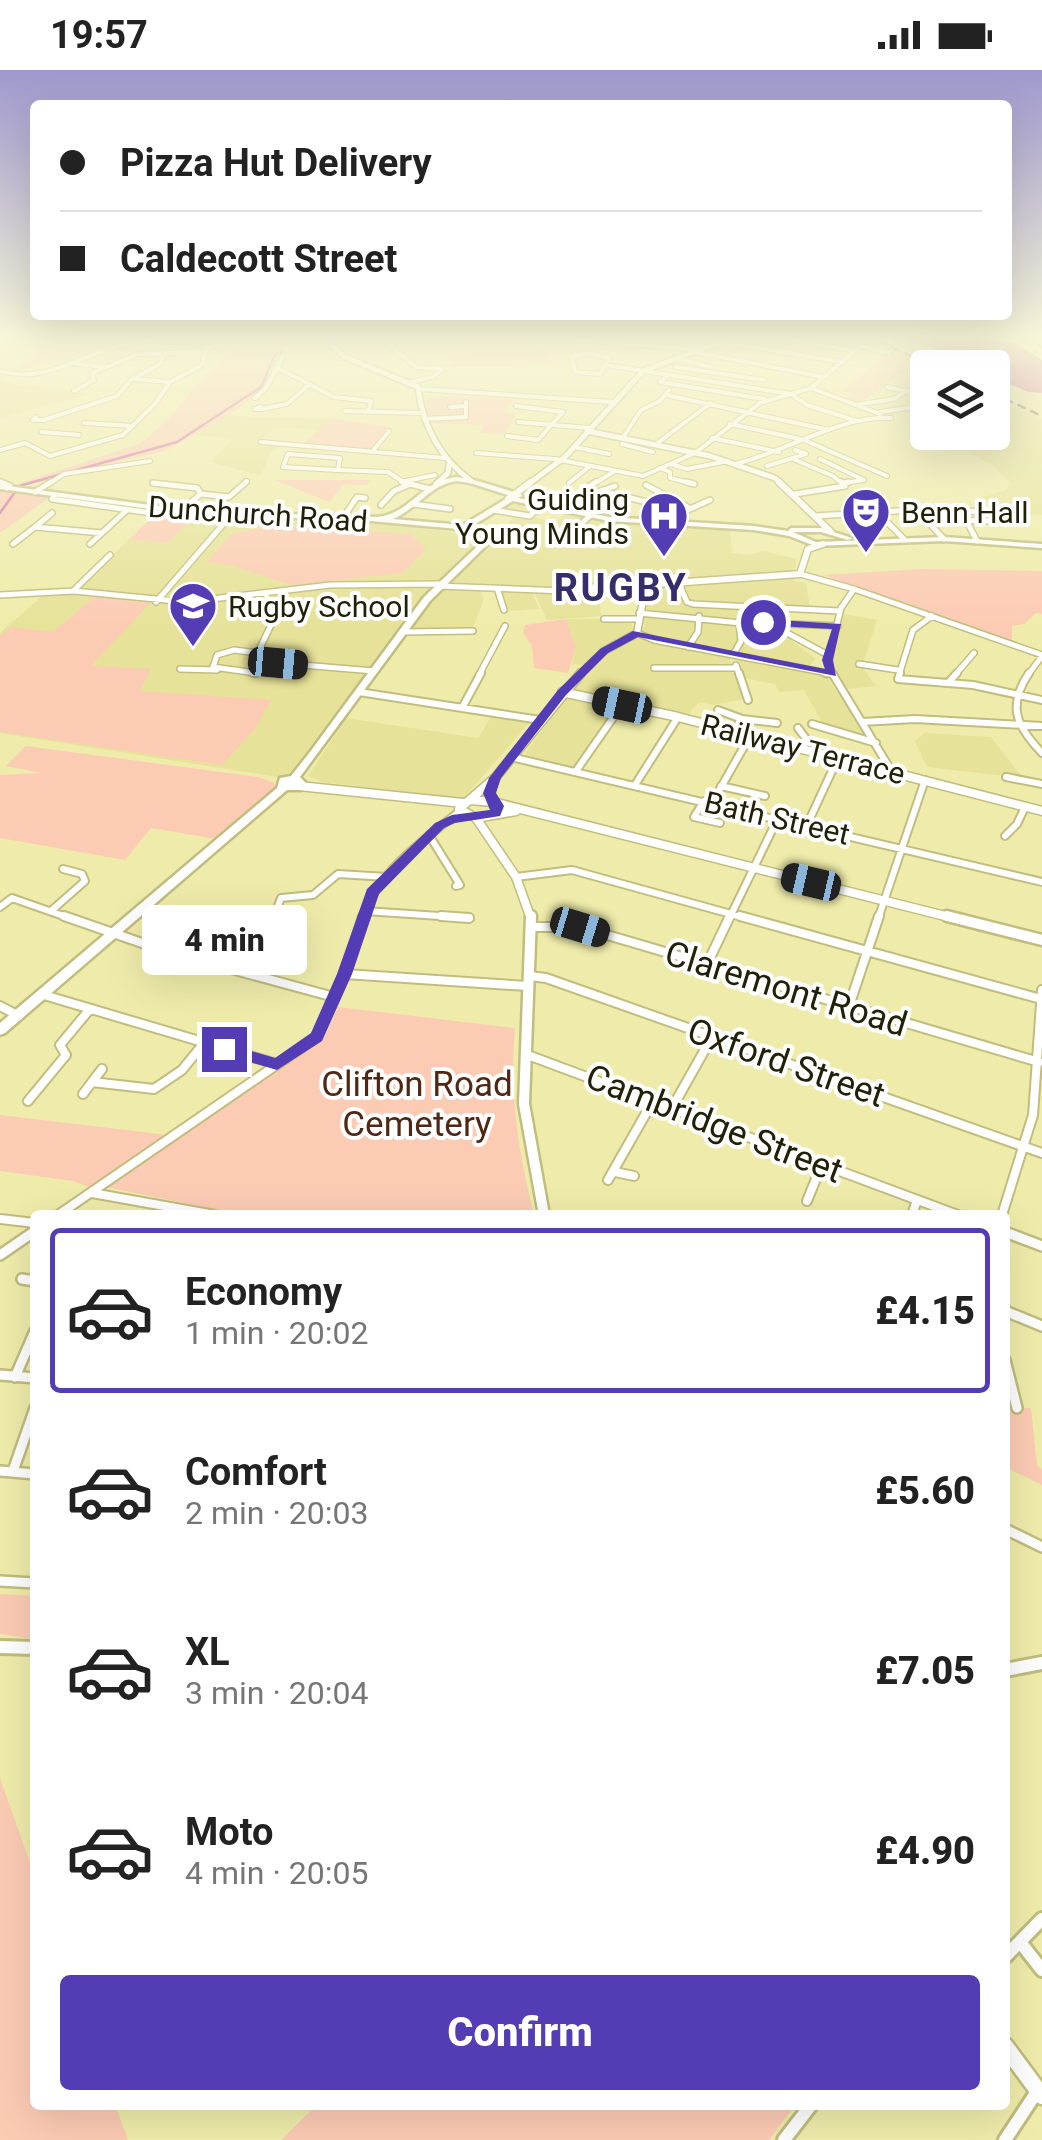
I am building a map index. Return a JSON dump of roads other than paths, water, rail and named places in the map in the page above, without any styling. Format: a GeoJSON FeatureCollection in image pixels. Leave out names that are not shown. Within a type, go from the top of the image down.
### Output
{"type":"FeatureCollection","features":[{"type":"Feature","properties":{"kind":"highway"},"geometry":{"type":"LineString","coordinates":[[373,520],[401,516],[434,483],[454,479],[470,481],[506,497],[586,513],[746,526]]}},
{"type":"Feature","properties":{"kind":"highway","name":"Dunchurch Road"},"geometry":{"type":"LineString","coordinates":[[2,486],[129,508],[373,520],[484,530],[492,538]]}},
{"type":"Feature","properties":{"kind":"highway"},"geometry":{"type":"LineString","coordinates":[[506,497],[586,513],[746,526],[803,540],[1007,540],[1042,546]]}},
{"type":"Feature","properties":{"kind":"highway"},"geometry":{"type":"LineString","coordinates":[[0,1030],[283,788],[282,782],[296,782],[401,632],[440,586],[492,538],[495,532],[482,523],[506,497]]}},
{"type":"Feature","properties":{"kind":"highway"},"geometry":{"type":"LineString","coordinates":[[462,529],[489,514]]}},
{"type":"Feature","properties":{"kind":"highway"},"geometry":{"type":"LineString","coordinates":[[401,516],[402,521],[417,526]]}},
{"type":"Feature","properties":{"kind":"highway"},"geometry":{"type":"LineString","coordinates":[[803,540],[817,522],[830,538]]}},
{"type":"Feature","properties":{"kind":"main road"},"geometry":{"type":"LineString","coordinates":[[506,497],[561,460],[588,432]]}},
{"type":"Feature","properties":{"kind":"street"},"geometry":{"type":"LineString","coordinates":[[0,450],[25,443],[41,432],[79,436]]}},
{"type":"Feature","properties":{"kind":"street"},"geometry":{"type":"LineString","coordinates":[[25,443],[52,456],[104,443],[123,432]]}},
{"type":"Feature","properties":{"kind":"street"},"geometry":{"type":"LineString","coordinates":[[374,451],[388,432]]}},
{"type":"Feature","properties":{"kind":"street"},"geometry":{"type":"LineString","coordinates":[[432,432],[449,465],[470,481]]}},
{"type":"Feature","properties":{"kind":"street"},"geometry":{"type":"LineString","coordinates":[[507,436],[538,440],[545,432]]}},
{"type":"Feature","properties":{"kind":"street"},"geometry":{"type":"LineString","coordinates":[[594,432],[653,452]]}},
{"type":"Feature","properties":{"kind":"street"},"geometry":{"type":"LineString","coordinates":[[623,440],[628,432]]}},
{"type":"Feature","properties":{"kind":"street"},"geometry":{"type":"LineString","coordinates":[[647,459],[674,432]]}},
{"type":"Feature","properties":{"kind":"street"},"geometry":{"type":"LineString","coordinates":[[476,452],[561,460],[641,476],[695,453],[720,432]]}},
{"type":"Feature","properties":{"kind":"street"},"geometry":{"type":"LineString","coordinates":[[765,432],[800,439],[797,441]]}},
{"type":"Feature","properties":{"kind":"street"},"geometry":{"type":"LineString","coordinates":[[746,464],[825,432]]}},
{"type":"Feature","properties":{"kind":"street"},"geometry":{"type":"LineString","coordinates":[[282,442],[290,434]]}},
{"type":"Feature","properties":{"kind":"street"},"geometry":{"type":"LineString","coordinates":[[712,438],[779,452]]}},
{"type":"Feature","properties":{"kind":"street"},"geometry":{"type":"LineString","coordinates":[[623,440],[746,464],[780,481],[817,522],[914,508],[992,512],[998,520],[926,520]]}},
{"type":"Feature","properties":{"kind":"street"},"geometry":{"type":"LineString","coordinates":[[804,440],[887,476]]}},
{"type":"Feature","properties":{"kind":"street"},"geometry":{"type":"LineString","coordinates":[[261,442],[445,458]]}},
{"type":"Feature","properties":{"kind":"street"},"geometry":{"type":"LineString","coordinates":[[569,483],[608,454],[574,447]]}},
{"type":"Feature","properties":{"kind":"street"},"geometry":{"type":"LineString","coordinates":[[767,466],[806,454],[795,450]]}},
{"type":"Feature","properties":{"kind":"street"},"geometry":{"type":"LineString","coordinates":[[338,470],[340,458],[289,452],[285,469],[388,472],[408,485]]}},
{"type":"Feature","properties":{"kind":"street"},"geometry":{"type":"LineString","coordinates":[[793,460],[844,483],[864,480],[828,462],[818,462]]}},
{"type":"Feature","properties":{"kind":"street"},"geometry":{"type":"LineString","coordinates":[[35,492],[64,474],[150,461]]}},
{"type":"Feature","properties":{"kind":"street"},"geometry":{"type":"LineString","coordinates":[[671,464],[687,469],[732,462]]}},
{"type":"Feature","properties":{"kind":"street"},"geometry":{"type":"LineString","coordinates":[[381,505],[394,491],[408,485],[434,483],[448,473],[449,465]]}},
{"type":"Feature","properties":{"kind":"street"},"geometry":{"type":"LineString","coordinates":[[660,468],[670,472],[670,478],[694,485]]}},
{"type":"Feature","properties":{"kind":"street"},"geometry":{"type":"LineString","coordinates":[[588,487],[616,471]]}},
{"type":"Feature","properties":{"kind":"street"},"geometry":{"type":"LineString","coordinates":[[833,476],[847,471]]}},
{"type":"Feature","properties":{"kind":"street"},"geometry":{"type":"LineString","coordinates":[[180,511],[201,494],[229,497],[246,481]]}},
{"type":"Feature","properties":{"kind":"street"},"geometry":{"type":"LineString","coordinates":[[401,482],[434,483]]}},
{"type":"Feature","properties":{"kind":"street"},"geometry":{"type":"LineString","coordinates":[[153,483],[200,489],[201,494]]}},
{"type":"Feature","properties":{"kind":"street"},"geometry":{"type":"LineString","coordinates":[[795,494],[833,491],[845,486],[844,483]]}},
{"type":"Feature","properties":{"kind":"street"},"geometry":{"type":"LineString","coordinates":[[646,484],[663,488],[665,498],[690,508]]}},
{"type":"Feature","properties":{"kind":"street"},"geometry":{"type":"LineString","coordinates":[[605,492],[615,486]]}},
{"type":"Feature","properties":{"kind":"street"},"geometry":{"type":"LineString","coordinates":[[569,535],[586,513],[594,493],[648,502]]}},
{"type":"Feature","properties":{"kind":"street"},"geometry":{"type":"LineString","coordinates":[[344,518],[356,497],[365,498]]}},
{"type":"Feature","properties":{"kind":"street"},"geometry":{"type":"LineString","coordinates":[[386,499],[394,500]]}},
{"type":"Feature","properties":{"kind":"street"},"geometry":{"type":"LineString","coordinates":[[683,520],[683,512],[710,500]]}},
{"type":"Feature","properties":{"kind":"street"},"geometry":{"type":"LineString","coordinates":[[413,504],[450,509]]}},
{"type":"Feature","properties":{"kind":"street"},"geometry":{"type":"LineString","coordinates":[[489,514],[530,516],[541,505]]}},
{"type":"Feature","properties":{"kind":"street"},"geometry":{"type":"LineString","coordinates":[[90,544],[129,508]]}},
{"type":"Feature","properties":{"kind":"street","name":"Dunchurch Road"},"geometry":{"type":"LineString","coordinates":[[129,508],[153,513]]}},
{"type":"Feature","properties":{"kind":"street"},"geometry":{"type":"LineString","coordinates":[[914,508],[944,539]]}},
{"type":"Feature","properties":{"kind":"street"},"geometry":{"type":"LineString","coordinates":[[877,512],[904,539]]}},
{"type":"Feature","properties":{"kind":"street"},"geometry":{"type":"LineString","coordinates":[[13,544],[52,513]]}},
{"type":"Feature","properties":{"kind":"street"},"geometry":{"type":"LineString","coordinates":[[156,602],[232,514]]}},
{"type":"Feature","properties":{"kind":"street"},"geometry":{"type":"LineString","coordinates":[[966,520],[978,541]]}},
{"type":"Feature","properties":{"kind":"street"},"geometry":{"type":"LineString","coordinates":[[35,527],[102,533]]}},
{"type":"Feature","properties":{"kind":"street"},"geometry":{"type":"LineString","coordinates":[[800,574],[803,540]]}},
{"type":"Feature","properties":{"kind":"street"},"geometry":{"type":"LineString","coordinates":[[74,591],[110,555]]}},
{"type":"Feature","properties":{"kind":"street"},"geometry":{"type":"LineString","coordinates":[[637,634],[642,592],[652,587],[800,574],[1042,655],[1014,694],[1016,726],[1042,753]]}},
{"type":"Feature","properties":{"kind":"street"},"geometry":{"type":"LineString","coordinates":[[0,595],[74,591],[156,602],[210,602],[355,584],[590,592],[596,585]]}},
{"type":"Feature","properties":{"kind":"street"},"geometry":{"type":"LineString","coordinates":[[679,584],[689,603],[840,611]]}},
{"type":"Feature","properties":{"kind":"street"},"geometry":{"type":"LineString","coordinates":[[498,590],[504,610]]}},
{"type":"Feature","properties":{"kind":"street"},"geometry":{"type":"LineString","coordinates":[[854,590],[840,611],[828,655],[832,674],[892,772]]}},
{"type":"Feature","properties":{"kind":"street"},"geometry":{"type":"LineString","coordinates":[[258,652],[274,620],[274,608],[266,593]]}},
{"type":"Feature","properties":{"kind":"street"},"geometry":{"type":"LineString","coordinates":[[688,647],[698,632],[699,616]]}},
{"type":"Feature","properties":{"kind":"street"},"geometry":{"type":"LineString","coordinates":[[604,619],[699,616],[753,623],[838,626]]}},
{"type":"Feature","properties":{"kind":"street"},"geometry":{"type":"LineString","coordinates":[[932,616],[913,630],[898,670],[897,677],[902,681],[949,682],[1042,700]]}},
{"type":"Feature","properties":{"kind":"street"},"geometry":{"type":"LineString","coordinates":[[739,621],[740,640],[734,655],[748,700]]}},
{"type":"Feature","properties":{"kind":"street"},"geometry":{"type":"LineString","coordinates":[[753,623],[790,634],[828,655]]}},
{"type":"Feature","properties":{"kind":"street"},"geometry":{"type":"LineString","coordinates":[[462,708],[506,626]]}},
{"type":"Feature","properties":{"kind":"street"},"geometry":{"type":"LineString","coordinates":[[401,632],[473,631]]}},
{"type":"Feature","properties":{"kind":"street"},"geometry":{"type":"LineString","coordinates":[[65,1210],[317,1037],[345,974],[369,897],[428,836],[495,778],[562,692],[604,651],[637,634],[832,674]]}},
{"type":"Feature","properties":{"kind":"street"},"geometry":{"type":"LineString","coordinates":[[217,670],[212,663],[224,651],[275,655],[278,663]]}},
{"type":"Feature","properties":{"kind":"street"},"geometry":{"type":"LineString","coordinates":[[949,682],[974,653]]}},
{"type":"Feature","properties":{"kind":"street"},"geometry":{"type":"LineString","coordinates":[[180,670],[256,673],[278,663],[374,671]]}},
{"type":"Feature","properties":{"kind":"street"},"geometry":{"type":"LineString","coordinates":[[860,664],[898,670]]}},
{"type":"Feature","properties":{"kind":"street"},"geometry":{"type":"LineString","coordinates":[[654,668],[737,668]]}},
{"type":"Feature","properties":{"kind":"street"},"geometry":{"type":"LineString","coordinates":[[359,692],[540,720]]}},
{"type":"Feature","properties":{"kind":"street","name":"Railway Terrace"},"geometry":{"type":"LineString","coordinates":[[562,692],[678,717],[1042,811]]}},
{"type":"Feature","properties":{"kind":"street"},"geometry":{"type":"LineString","coordinates":[[576,771],[622,705]]}},
{"type":"Feature","properties":{"kind":"street"},"geometry":{"type":"LineString","coordinates":[[718,710],[762,724],[777,724]]}},
{"type":"Feature","properties":{"kind":"street"},"geometry":{"type":"LineString","coordinates":[[635,785],[678,717]]}},
{"type":"Feature","properties":{"kind":"street"},"geometry":{"type":"LineString","coordinates":[[862,722],[915,718],[1042,726]]}},
{"type":"Feature","properties":{"kind":"street"},"geometry":{"type":"LineString","coordinates":[[733,731],[742,719]]}},
{"type":"Feature","properties":{"kind":"street"},"geometry":{"type":"LineString","coordinates":[[812,724],[876,742]]}},
{"type":"Feature","properties":{"kind":"street"},"geometry":{"type":"LineString","coordinates":[[798,728],[807,740],[801,749]]}},
{"type":"Feature","properties":{"kind":"street"},"geometry":{"type":"LineString","coordinates":[[720,823],[694,817],[721,786],[750,736]]}},
{"type":"Feature","properties":{"kind":"street","name":"Bath Street"},"geometry":{"type":"LineString","coordinates":[[511,757],[1042,882]]}},
{"type":"Feature","properties":{"kind":"street"},"geometry":{"type":"LineString","coordinates":[[807,825],[838,758]]}},
{"type":"Feature","properties":{"kind":"street"},"geometry":{"type":"LineString","coordinates":[[1006,777],[1042,784]]}},
{"type":"Feature","properties":{"kind":"street"},"geometry":{"type":"LineString","coordinates":[[489,836],[494,809],[490,790],[495,778]]}},
{"type":"Feature","properties":{"kind":"street"},"geometry":{"type":"LineString","coordinates":[[848,1009],[925,780]]}},
{"type":"Feature","properties":{"kind":"street"},"geometry":{"type":"LineString","coordinates":[[296,782],[526,812],[1042,940]]}},
{"type":"Feature","properties":{"kind":"street"},"geometry":{"type":"LineString","coordinates":[[721,786],[749,789],[766,796]]}},
{"type":"Feature","properties":{"kind":"street"},"geometry":{"type":"LineString","coordinates":[[463,806],[516,877],[533,927],[524,1104],[543,1210]]}},
{"type":"Feature","properties":{"kind":"street"},"geometry":{"type":"LineString","coordinates":[[1003,833],[1017,824],[1025,807]]}},
{"type":"Feature","properties":{"kind":"street"},"geometry":{"type":"LineString","coordinates":[[452,819],[494,809]]}},
{"type":"Feature","properties":{"kind":"street"},"geometry":{"type":"LineString","coordinates":[[707,964],[778,818]]}},
{"type":"Feature","properties":{"kind":"street"},"geometry":{"type":"LineString","coordinates":[[428,836],[460,885],[456,886]]}},
{"type":"Feature","properties":{"kind":"street"},"geometry":{"type":"LineString","coordinates":[[50,911],[85,881],[82,874],[63,869]]}},
{"type":"Feature","properties":{"kind":"street"},"geometry":{"type":"LineString","coordinates":[[516,877],[572,870],[1041,999]]}},
{"type":"Feature","properties":{"kind":"street"},"geometry":{"type":"LineString","coordinates":[[269,930],[277,902],[282,898],[313,894],[334,875],[387,877]]}},
{"type":"Feature","properties":{"kind":"street"},"geometry":{"type":"LineString","coordinates":[[0,907],[12,898],[114,933],[334,997]]}},
{"type":"Feature","properties":{"kind":"street"},"geometry":{"type":"LineString","coordinates":[[365,912],[469,918]]}},
{"type":"Feature","properties":{"kind":"street","name":"Claremont Road"},"geometry":{"type":"LineString","coordinates":[[533,927],[580,927],[1038,1062]]}},
{"type":"Feature","properties":{"kind":"street"},"geometry":{"type":"LineString","coordinates":[[257,930],[280,930]]}},
{"type":"Feature","properties":{"kind":"street","name":"Oxford Street"},"geometry":{"type":"LineString","coordinates":[[345,974],[528,981],[546,978],[1042,1153]]}},
{"type":"Feature","properties":{"kind":"street"},"geometry":{"type":"LineString","coordinates":[[1004,1210],[1033,1115],[1042,990]]}},
{"type":"Feature","properties":{"kind":"street"},"geometry":{"type":"LineString","coordinates":[[44,995],[277,1064]]}},
{"type":"Feature","properties":{"kind":"street"},"geometry":{"type":"LineString","coordinates":[[0,1006],[19,1016]]}},
{"type":"Feature","properties":{"kind":"street"},"geometry":{"type":"LineString","coordinates":[[28,1101],[66,1054],[60,1046],[90,1009]]}},
{"type":"Feature","properties":{"kind":"street"},"geometry":{"type":"LineString","coordinates":[[672,1108],[712,1037]]}},
{"type":"Feature","properties":{"kind":"street"},"geometry":{"type":"LineString","coordinates":[[92,1082],[154,1088],[174,1077],[204,1043]]}},
{"type":"Feature","properties":{"kind":"street","name":"Cambridge Street"},"geometry":{"type":"LineString","coordinates":[[525,1054],[944,1210]]}},
{"type":"Feature","properties":{"kind":"street"},"geometry":{"type":"LineString","coordinates":[[83,1094],[102,1069]]}},
{"type":"Feature","properties":{"kind":"street"},"geometry":{"type":"LineString","coordinates":[[634,1176],[611,1176],[653,1101]]}},
{"type":"Feature","properties":{"kind":"street"},"geometry":{"type":"LineString","coordinates":[[806,1201],[822,1164]]}},
{"type":"Feature","properties":{"kind":"street"},"geometry":{"type":"LineString","coordinates":[[94,1190],[190,1210]]}},
{"type":"Feature","properties":{"kind":"street"},"geometry":{"type":"LineString","coordinates":[[914,1210],[917,1200]]}},
{"type":"Feature","properties":{"kind":"street"},"geometry":{"type":"LineString","coordinates":[[0,1218],[30,1222]]}},
{"type":"Feature","properties":{"kind":"street"},"geometry":{"type":"LineString","coordinates":[[0,1255],[30,1234]]}},
{"type":"Feature","properties":{"kind":"street"},"geometry":{"type":"LineString","coordinates":[[1010,1234],[1042,1246]]}},
{"type":"Feature","properties":{"kind":"street"},"geometry":{"type":"LineString","coordinates":[[22,1279],[30,1281]]}},
{"type":"Feature","properties":{"kind":"street"},"geometry":{"type":"LineString","coordinates":[[1010,1313],[1042,1326]]}},
{"type":"Feature","properties":{"kind":"street"},"geometry":{"type":"LineString","coordinates":[[16,1377],[30,1343]]}},
{"type":"Feature","properties":{"kind":"street"},"geometry":{"type":"LineString","coordinates":[[0,1375],[30,1378]]}},
{"type":"Feature","properties":{"kind":"street"},"geometry":{"type":"LineString","coordinates":[[1010,1380],[1017,1408]]}},
{"type":"Feature","properties":{"kind":"street"},"geometry":{"type":"LineString","coordinates":[[13,1472],[30,1423]]}},
{"type":"Feature","properties":{"kind":"street"},"geometry":{"type":"LineString","coordinates":[[0,1471],[30,1474]]}},
{"type":"Feature","properties":{"kind":"street"},"geometry":{"type":"LineString","coordinates":[[1010,1531],[1042,1547]]}},
{"type":"Feature","properties":{"kind":"street"},"geometry":{"type":"LineString","coordinates":[[0,1581],[30,1583]]}},
{"type":"Feature","properties":{"kind":"street"},"geometry":{"type":"LineString","coordinates":[[0,1647],[30,1648]]}},
{"type":"Feature","properties":{"kind":"street"},"geometry":{"type":"LineString","coordinates":[[1010,1669],[1042,1664]]}},
{"type":"Feature","properties":{"kind":"street"},"geometry":{"type":"LineString","coordinates":[[1010,1952],[1042,1918]]}},
{"type":"Feature","properties":{"kind":"street"},"geometry":{"type":"LineString","coordinates":[[1020,1942],[1042,1970]]}},
{"type":"Feature","properties":{"kind":"street"},"geometry":{"type":"LineString","coordinates":[[1005,2140],[1040,2093],[1010,2053]]}},
{"type":"Feature","properties":{"kind":"street"},"geometry":{"type":"LineString","coordinates":[[784,2140],[807,2110]]}},
{"type":"Feature","properties":{"kind":"waterway"},"geometry":{"type":"LineString","coordinates":[[19,486],[177,442],[193,432]]}},
{"type":"Feature","properties":{"kind":"waterway"},"geometry":{"type":"LineString","coordinates":[[0,513],[15,492]]}},
{"type":"Feature","properties":{"kind":"place","name":"Benn Hall"},"geometry":{"type":"Point","coordinates":[866,554]}},
{"type":"Feature","properties":{"kind":"place","name":"Guiding Young Minds"},"geometry":{"type":"Point","coordinates":[664,558]}},
{"type":"Feature","properties":{"kind":"place","name":"Rugby School"},"geometry":{"type":"Point","coordinates":[193,648]}},
{"type":"Feature","properties":{"kind":"district","name":"RUGBY"},"geometry":{"type":"Point","coordinates":[621,588]}},
{"type":"Feature","properties":{"kind":"park label","name":"Clifton Road Cemetery"},"geometry":{"type":"Point","coordinates":[417,1104]}}]}
